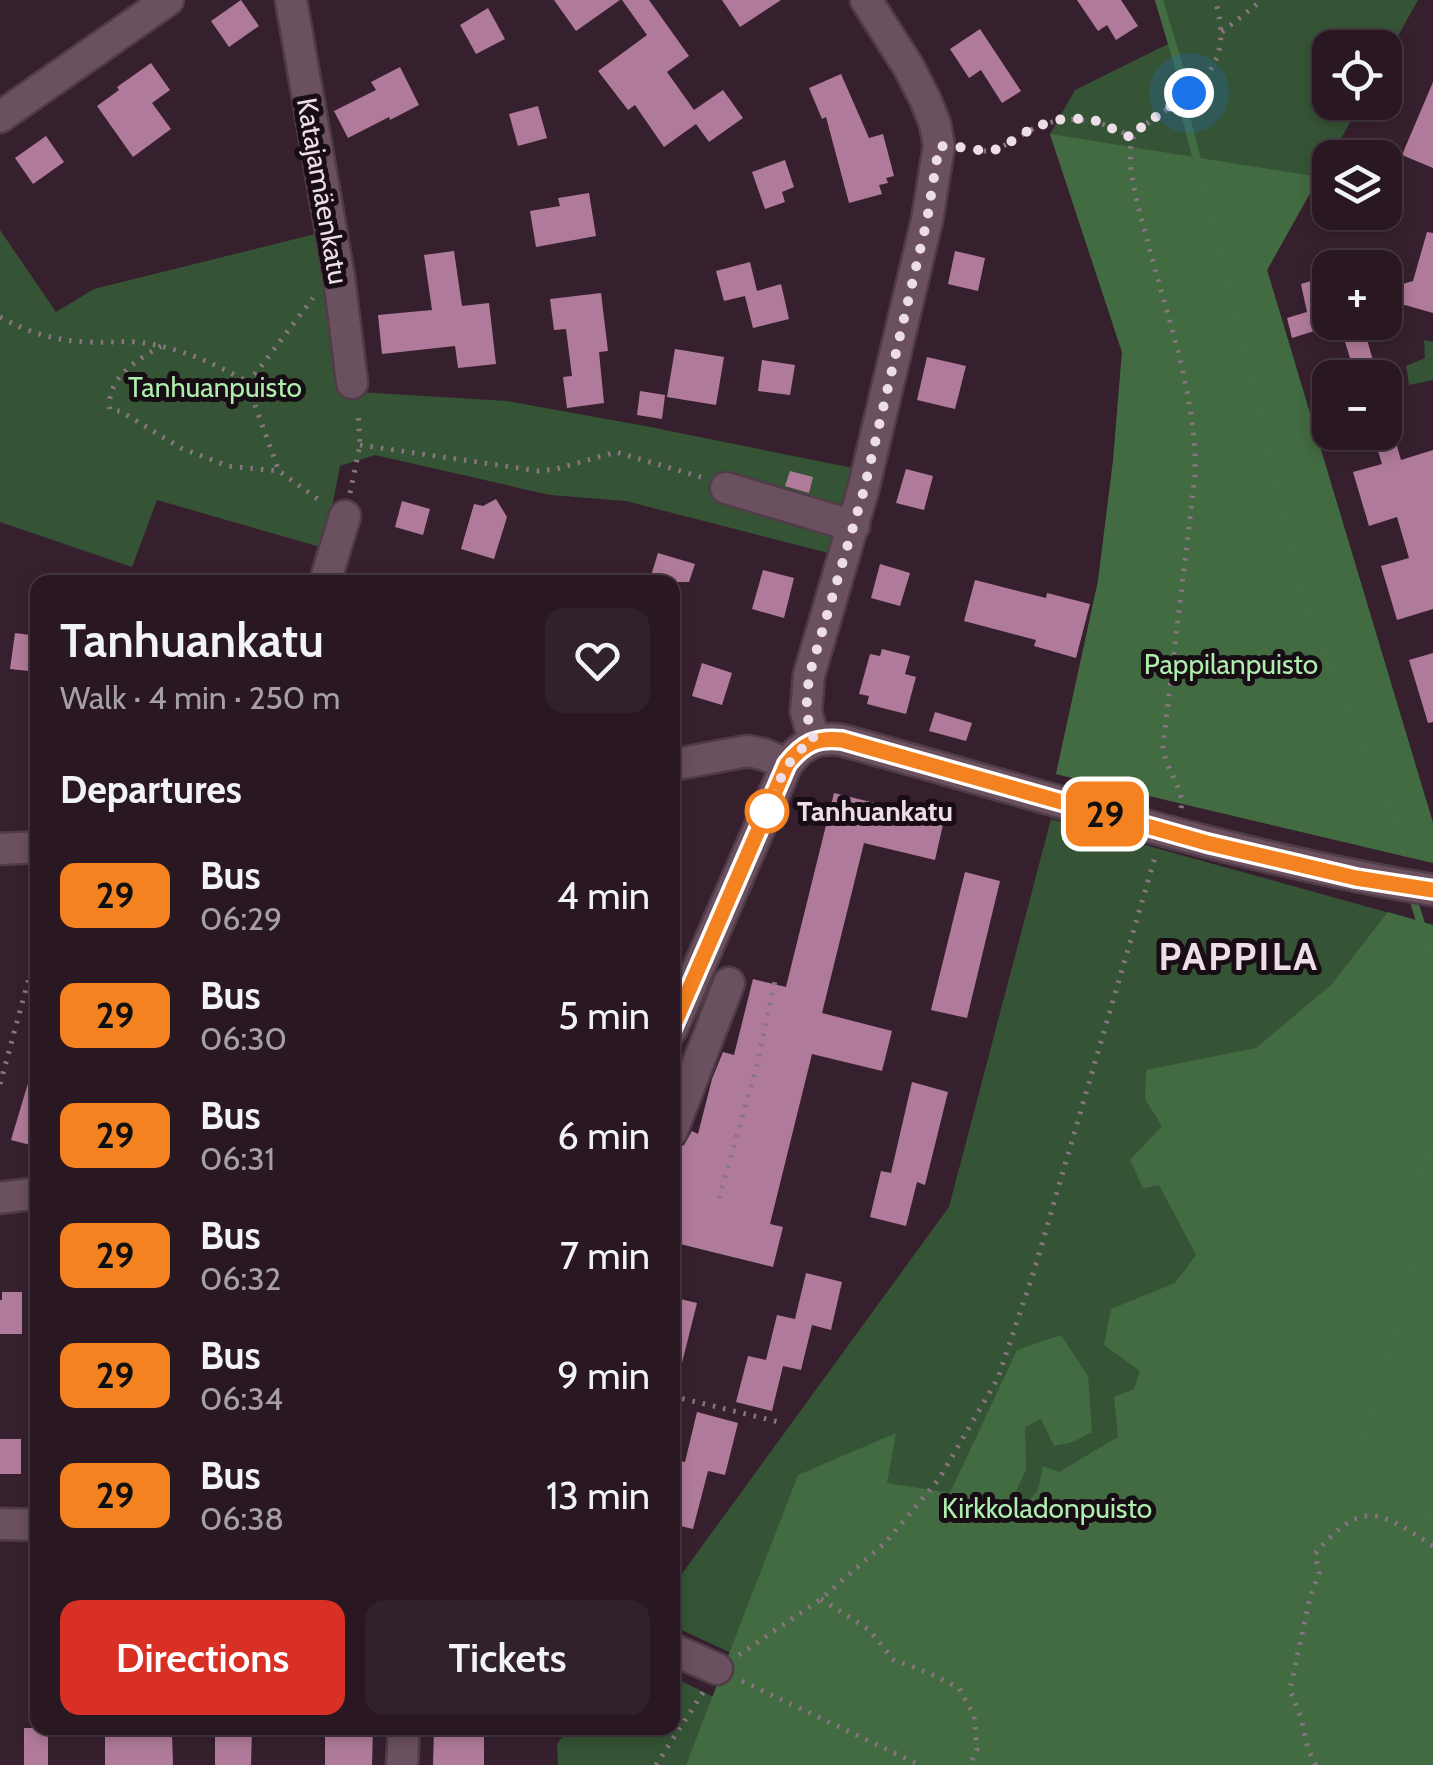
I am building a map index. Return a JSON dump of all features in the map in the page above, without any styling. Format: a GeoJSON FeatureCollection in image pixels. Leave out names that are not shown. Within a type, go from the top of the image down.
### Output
{"type":"FeatureCollection","features":[{"type":"Feature","properties":{"kind":"street"},"geometry":{"type":"LineString","coordinates":[[0,117],[168,0]]}},
{"type":"Feature","properties":{"kind":"street","name":"Katajamäenkatu"},"geometry":{"type":"LineString","coordinates":[[290,0],[339,277],[352,383]]}},
{"type":"Feature","properties":{"kind":"street"},"geometry":{"type":"LineString","coordinates":[[814,740],[807,720],[808,685],[854,526],[927,220],[939,146],[926,98],[866,0]]}},
{"type":"Feature","properties":{"kind":"street"},"geometry":{"type":"LineString","coordinates":[[726,488],[854,526]]}},
{"type":"Feature","properties":{"kind":"street"},"geometry":{"type":"LineString","coordinates":[[326,575],[345,516]]}},
{"type":"Feature","properties":{"kind":"street"},"geometry":{"type":"LineString","coordinates":[[680,1011],[787,764],[814,740],[842,740],[1277,861],[1433,890]]}},
{"type":"Feature","properties":{"kind":"street"},"geometry":{"type":"LineString","coordinates":[[680,764],[747,751],[787,764]]}},
{"type":"Feature","properties":{"kind":"street"},"geometry":{"type":"LineString","coordinates":[[0,849],[30,847]]}},
{"type":"Feature","properties":{"kind":"street"},"geometry":{"type":"LineString","coordinates":[[680,1110],[729,983]]}},
{"type":"Feature","properties":{"kind":"street"},"geometry":{"type":"LineString","coordinates":[[0,1198],[30,1194]]}},
{"type":"Feature","properties":{"kind":"street"},"geometry":{"type":"LineString","coordinates":[[0,1524],[30,1525]]}},
{"type":"Feature","properties":{"kind":"street"},"geometry":{"type":"LineString","coordinates":[[680,1654],[717,1670]]}},
{"type":"Feature","properties":{"kind":"street"},"geometry":{"type":"LineString","coordinates":[[402,1765],[404,1735]]}},
{"type":"Feature","properties":{"kind":"path"},"geometry":{"type":"LineString","coordinates":[[680,1728],[717,1670],[821,1599],[886,1542],[939,1478],[998,1378],[1034,1272],[1152,864],[1182,806],[1183,799],[1166,766],[1163,746],[1196,447],[1186,386],[1140,215],[1132,138],[1201,82],[1218,56],[1222,32],[1216,0]]}},
{"type":"Feature","properties":{"kind":"path"},"geometry":{"type":"LineString","coordinates":[[1222,32],[1262,0]]}},
{"type":"Feature","properties":{"kind":"path"},"geometry":{"type":"LineString","coordinates":[[939,146],[986,152],[1001,148],[1034,127],[1066,118],[1094,120],[1132,138]]}},
{"type":"Feature","properties":{"kind":"path"},"geometry":{"type":"LineString","coordinates":[[246,381],[309,302],[339,277]]}},
{"type":"Feature","properties":{"kind":"path"},"geometry":{"type":"LineString","coordinates":[[0,317],[46,338],[161,346],[189,354],[246,381],[280,471],[345,516],[360,444],[352,383]]}},
{"type":"Feature","properties":{"kind":"path"},"geometry":{"type":"LineString","coordinates":[[161,346],[139,358],[122,374],[109,401],[110,410],[120,411],[181,448],[228,466],[280,471]]}},
{"type":"Feature","properties":{"kind":"path"},"geometry":{"type":"LineString","coordinates":[[360,444],[539,471],[616,452],[709,479],[726,488]]}},
{"type":"Feature","properties":{"kind":"path"},"geometry":{"type":"LineString","coordinates":[[0,1084],[30,974]]}},
{"type":"Feature","properties":{"kind":"path"},"geometry":{"type":"LineString","coordinates":[[718,1198],[756,1069],[775,981]]}},
{"type":"Feature","properties":{"kind":"path"},"geometry":{"type":"LineString","coordinates":[[680,1398],[783,1424]]}},
{"type":"Feature","properties":{"kind":"path"},"geometry":{"type":"LineString","coordinates":[[1316,1765],[1290,1690],[1319,1573],[1314,1554],[1332,1533],[1354,1517],[1373,1514],[1406,1527],[1433,1546]]}},
{"type":"Feature","properties":{"kind":"path"},"geometry":{"type":"LineString","coordinates":[[821,1599],[869,1630],[894,1660],[959,1688],[974,1716],[977,1750],[970,1765]]}},
{"type":"Feature","properties":{"kind":"path"},"geometry":{"type":"LineString","coordinates":[[717,1670],[920,1765]]}},
{"type":"Feature","properties":{"kind":"path"},"geometry":{"type":"LineString","coordinates":[[656,1765],[675,1735]]}},
{"type":"Feature","properties":{"kind":"green space","name":"Pappilanpuisto"},"geometry":{"type":"Polygon","coordinates":[[[1156,0],[1418,0],[1401,30],[1312,30],[1312,120],[1351,120],[1340,140],[1312,140],[1312,190],[1267,270],[1312,420],[1312,450],[1321,450],[1433,823],[1433,863],[1056,774],[1098,581],[1122,352],[1050,134],[1075,90],[1168,44],[1156,0]]]}},
{"type":"Feature","properties":{"kind":"green space","name":"Pappilanpuisto"},"geometry":{"type":"Polygon","coordinates":[[[1050,134],[1312,176],[1312,190],[1267,270],[1312,420],[1312,450],[1321,450],[1433,823],[1433,863],[1056,774],[1098,581],[1122,352],[1050,134]]]}},
{"type":"Feature","properties":{"kind":"green space","name":"Tanhuanpuisto"},"geometry":{"type":"Polygon","coordinates":[[[0,230],[56,312],[94,289],[315,234],[339,343],[342,391],[507,401],[853,468],[836,555],[626,501],[550,495],[375,455],[340,466],[324,548],[157,500],[132,567],[0,522],[0,230]]]}},
{"type":"Feature","properties":{"kind":"green space"},"geometry":{"type":"Polygon","coordinates":[[[1424,340],[1433,342],[1433,380],[1409,385],[1406,366],[1425,358],[1424,340]]]}},
{"type":"Feature","properties":{"kind":"green space","name":"Kirkkoladonpuisto"},"geometry":{"type":"Polygon","coordinates":[[[1051,819],[1433,925],[949,1754],[680,1629],[680,1576],[949,1207],[1051,819]]]}},
{"type":"Feature","properties":{"kind":"green space","name":"Kirkkoladonpuisto"},"geometry":{"type":"Polygon","coordinates":[[[1388,912],[1433,925],[1433,1765],[686,1765],[798,1475],[896,1433],[887,1483],[950,1493],[1017,1350],[1061,1335],[1088,1376],[1092,1432],[1054,1446],[1041,1419],[1025,1427],[1026,1470],[1012,1500],[1023,1508],[1038,1490],[1043,1466],[1059,1472],[1118,1437],[1114,1397],[1134,1389],[1140,1371],[1104,1345],[1111,1309],[1175,1283],[1196,1255],[1159,1185],[1143,1188],[1130,1160],[1162,1126],[1145,1099],[1146,1070],[1256,1048],[1331,985],[1388,912]]]}},
{"type":"Feature","properties":{"kind":"green space"},"geometry":{"type":"Polygon","coordinates":[[[680,1680],[852,1765],[558,1765],[557,1744],[564,1735],[680,1735],[680,1680]]]}},
{"type":"Feature","properties":{"kind":"building"},"geometry":{"type":"Polygon","coordinates":[[[241,0],[259,26],[229,47],[211,21],[241,0]]]}},
{"type":"Feature","properties":{"kind":"building"},"geometry":{"type":"Polygon","coordinates":[[[554,0],[620,0],[576,31],[554,0]]]}},
{"type":"Feature","properties":{"kind":"building"},"geometry":{"type":"Polygon","coordinates":[[[622,0],[649,0],[689,56],[667,72],[694,110],[723,90],[743,118],[709,142],[696,124],[664,147],[635,105],[628,110],[598,71],[647,35],[622,0]]]}},
{"type":"Feature","properties":{"kind":"building"},"geometry":{"type":"Polygon","coordinates":[[[722,0],[781,0],[740,27],[722,0]]]}},
{"type":"Feature","properties":{"kind":"building"},"geometry":{"type":"Polygon","coordinates":[[[1077,0],[1121,0],[1138,26],[1116,40],[1107,25],[1098,31],[1077,0]]]}},
{"type":"Feature","properties":{"kind":"building"},"geometry":{"type":"Polygon","coordinates":[[[488,8],[505,39],[476,54],[460,25],[488,8]]]}},
{"type":"Feature","properties":{"kind":"building"},"geometry":{"type":"Polygon","coordinates":[[[980,29],[1021,91],[1002,103],[981,70],[969,78],[950,49],[980,29]]]}},
{"type":"Feature","properties":{"kind":"building"},"geometry":{"type":"Polygon","coordinates":[[[151,63],[170,90],[152,103],[171,129],[133,157],[97,106],[151,63]]]}},
{"type":"Feature","properties":{"kind":"building"},"geometry":{"type":"Polygon","coordinates":[[[400,67],[419,105],[348,138],[334,111],[376,90],[371,82],[400,67]]]}},
{"type":"Feature","properties":{"kind":"building"},"geometry":{"type":"Polygon","coordinates":[[[841,74],[869,138],[883,134],[894,176],[879,185],[882,194],[849,203],[826,117],[822,119],[809,88],[841,74]]]}},
{"type":"Feature","properties":{"kind":"building"},"geometry":{"type":"Polygon","coordinates":[[[1433,82],[1433,168],[1402,155],[1433,82]]]}},
{"type":"Feature","properties":{"kind":"building"},"geometry":{"type":"Polygon","coordinates":[[[538,106],[547,138],[518,146],[509,114],[538,106]]]}},
{"type":"Feature","properties":{"kind":"building"},"geometry":{"type":"Polygon","coordinates":[[[46,136],[64,162],[33,184],[15,158],[46,136]]]}},
{"type":"Feature","properties":{"kind":"building"},"geometry":{"type":"Polygon","coordinates":[[[785,160],[794,187],[782,192],[785,202],[765,209],[752,172],[785,160]]]}},
{"type":"Feature","properties":{"kind":"building"},"geometry":{"type":"Polygon","coordinates":[[[589,193],[596,236],[536,247],[530,211],[560,206],[558,198],[589,193]]]}},
{"type":"Feature","properties":{"kind":"building"},"geometry":{"type":"Polygon","coordinates":[[[1427,232],[1433,233],[1433,313],[1402,306],[1402,284],[1413,281],[1427,232]]]}},
{"type":"Feature","properties":{"kind":"building"},"geometry":{"type":"Polygon","coordinates":[[[454,251],[462,306],[489,303],[496,364],[458,368],[455,346],[382,354],[378,315],[432,310],[424,255],[454,251]]]}},
{"type":"Feature","properties":{"kind":"building"},"geometry":{"type":"Polygon","coordinates":[[[955,251],[985,258],[978,291],[948,284],[955,251]]]}},
{"type":"Feature","properties":{"kind":"building"},"geometry":{"type":"Polygon","coordinates":[[[750,262],[757,291],[781,284],[789,319],[753,328],[745,296],[724,301],[716,271],[750,262]]]}},
{"type":"Feature","properties":{"kind":"building"},"geometry":{"type":"Polygon","coordinates":[[[1312,281],[1312,332],[1292,338],[1287,318],[1307,312],[1301,284],[1312,281]]]}},
{"type":"Feature","properties":{"kind":"building"},"geometry":{"type":"Polygon","coordinates":[[[601,293],[608,351],[599,352],[604,403],[567,408],[563,377],[572,376],[566,329],[554,330],[550,299],[601,293]]]}},
{"type":"Feature","properties":{"kind":"building"},"geometry":{"type":"Polygon","coordinates":[[[1344,340],[1367,340],[1373,360],[1351,360],[1344,340]]]}},
{"type":"Feature","properties":{"kind":"building"},"geometry":{"type":"Polygon","coordinates":[[[675,349],[724,357],[716,405],[667,397],[675,349]]]}},
{"type":"Feature","properties":{"kind":"building"},"geometry":{"type":"Polygon","coordinates":[[[927,357],[966,366],[955,409],[917,400],[927,357]]]}},
{"type":"Feature","properties":{"kind":"building"},"geometry":{"type":"Polygon","coordinates":[[[762,360],[795,365],[790,395],[758,391],[762,360]]]}},
{"type":"Feature","properties":{"kind":"building"},"geometry":{"type":"Polygon","coordinates":[[[640,391],[665,395],[662,419],[637,415],[640,391]]]}},
{"type":"Feature","properties":{"kind":"building"},"geometry":{"type":"Polygon","coordinates":[[[1378,450],[1398,450],[1401,460],[1433,450],[1433,609],[1397,620],[1381,566],[1409,558],[1397,517],[1369,526],[1353,472],[1382,464],[1378,450]]]}},
{"type":"Feature","properties":{"kind":"building"},"geometry":{"type":"Polygon","coordinates":[[[906,469],[933,476],[924,510],[896,503],[906,469]]]}},
{"type":"Feature","properties":{"kind":"building"},"geometry":{"type":"Polygon","coordinates":[[[790,471],[813,477],[809,493],[785,486],[790,471]]]}},
{"type":"Feature","properties":{"kind":"building"},"geometry":{"type":"Polygon","coordinates":[[[496,499],[507,517],[494,559],[461,549],[474,504],[483,506],[496,499]]]}},
{"type":"Feature","properties":{"kind":"building"},"geometry":{"type":"Polygon","coordinates":[[[402,501],[430,509],[423,535],[395,527],[402,501]]]}},
{"type":"Feature","properties":{"kind":"building"},"geometry":{"type":"Polygon","coordinates":[[[658,553],[695,564],[689,582],[680,582],[680,575],[651,575],[658,553]]]}},
{"type":"Feature","properties":{"kind":"building"},"geometry":{"type":"Polygon","coordinates":[[[880,564],[910,573],[900,606],[871,598],[880,564]]]}},
{"type":"Feature","properties":{"kind":"building"},"geometry":{"type":"Polygon","coordinates":[[[763,570],[794,578],[784,618],[752,609],[763,570]]]}},
{"type":"Feature","properties":{"kind":"building"},"geometry":{"type":"Polygon","coordinates":[[[975,580],[1046,598],[1047,593],[1090,604],[1076,658],[1034,646],[1036,640],[964,621],[975,580]]]}},
{"type":"Feature","properties":{"kind":"building"},"geometry":{"type":"Polygon","coordinates":[[[15,633],[30,635],[30,671],[10,669],[15,633]]]}},
{"type":"Feature","properties":{"kind":"building"},"geometry":{"type":"Polygon","coordinates":[[[882,649],[910,656],[905,674],[916,677],[906,714],[867,704],[869,696],[859,694],[870,654],[880,656],[882,649]]]}},
{"type":"Feature","properties":{"kind":"building"},"geometry":{"type":"Polygon","coordinates":[[[1433,653],[1433,722],[1428,723],[1409,660],[1433,653]]]}},
{"type":"Feature","properties":{"kind":"building"},"geometry":{"type":"Polygon","coordinates":[[[702,663],[732,673],[722,705],[692,696],[702,663]]]}},
{"type":"Feature","properties":{"kind":"building"},"geometry":{"type":"Polygon","coordinates":[[[935,712],[972,723],[966,741],[929,731],[935,712]]]}},
{"type":"Feature","properties":{"kind":"building"},"geometry":{"type":"Polygon","coordinates":[[[834,793],[944,820],[935,860],[864,843],[822,1013],[892,1031],[882,1071],[812,1054],[770,1224],[783,1227],[773,1267],[680,1244],[680,1147],[692,1131],[698,1134],[723,1052],[734,1055],[753,979],[786,987],[834,793]]]}},
{"type":"Feature","properties":{"kind":"building"},"geometry":{"type":"Polygon","coordinates":[[[965,872],[1000,881],[967,1018],[931,1010],[965,872]]]}},
{"type":"Feature","properties":{"kind":"building"},"geometry":{"type":"Polygon","coordinates":[[[30,1077],[30,1145],[11,1140],[30,1077]]]}},
{"type":"Feature","properties":{"kind":"building"},"geometry":{"type":"Polygon","coordinates":[[[912,1082],[948,1092],[925,1185],[917,1182],[906,1226],[870,1217],[881,1171],[891,1173],[912,1082]]]}},
{"type":"Feature","properties":{"kind":"building"},"geometry":{"type":"Polygon","coordinates":[[[806,1273],[842,1282],[831,1330],[812,1325],[801,1370],[783,1366],[772,1411],[736,1402],[748,1356],[766,1360],[777,1315],[795,1319],[806,1273]]]}},
{"type":"Feature","properties":{"kind":"building"},"geometry":{"type":"Polygon","coordinates":[[[2,1292],[22,1292],[22,1334],[0,1334],[2,1292]]]}},
{"type":"Feature","properties":{"kind":"building"},"geometry":{"type":"Polygon","coordinates":[[[680,1299],[697,1303],[680,1371],[680,1299]]]}},
{"type":"Feature","properties":{"kind":"building"},"geometry":{"type":"Polygon","coordinates":[[[697,1412],[738,1423],[725,1475],[708,1471],[693,1529],[680,1526],[680,1461],[685,1462],[697,1412]]]}},
{"type":"Feature","properties":{"kind":"building"},"geometry":{"type":"Polygon","coordinates":[[[0,1439],[21,1439],[21,1474],[0,1474],[0,1439]]]}},
{"type":"Feature","properties":{"kind":"building"},"geometry":{"type":"Polygon","coordinates":[[[24,1728],[30,1728],[30,1735],[48,1735],[48,1765],[24,1765],[24,1728]]]}},
{"type":"Feature","properties":{"kind":"building"},"geometry":{"type":"Polygon","coordinates":[[[105,1735],[172,1735],[173,1765],[105,1765],[105,1735]]]}},
{"type":"Feature","properties":{"kind":"building"},"geometry":{"type":"Polygon","coordinates":[[[215,1735],[252,1735],[251,1765],[215,1765],[215,1735]]]}},
{"type":"Feature","properties":{"kind":"building"},"geometry":{"type":"Polygon","coordinates":[[[325,1735],[373,1735],[372,1765],[325,1765],[325,1735]]]}},
{"type":"Feature","properties":{"kind":"building"},"geometry":{"type":"Polygon","coordinates":[[[434,1735],[484,1735],[484,1765],[433,1765],[434,1735]]]}},
{"type":"Feature","properties":{"kind":"waterway"},"geometry":{"type":"LineString","coordinates":[[1159,0],[1183,80]]}},
{"type":"Feature","properties":{"kind":"waterway"},"geometry":{"type":"LineString","coordinates":[[1186,117],[1305,606],[1400,832],[1404,852]]}},
{"type":"Feature","properties":{"kind":"waterway"},"geometry":{"type":"LineString","coordinates":[[1415,905],[1433,962]]}},
{"type":"Feature","properties":{"kind":"waterway"},"geometry":{"type":"LineString","coordinates":[[1433,1143],[1414,1184],[1419,1239],[1405,1302],[1361,1446],[1408,1502],[1433,1521]]}},
{"type":"Feature","properties":{"kind":"bus line","name":"29"},"geometry":{"type":"LineString","coordinates":[[680,1011],[787,764],[814,740],[842,740],[1277,861],[1433,890]]}},
{"type":"Feature","properties":{"kind":"place","name":"Tanhuankatu"},"geometry":{"type":"Point","coordinates":[767,811]}},
{"type":"Feature","properties":{"kind":"district","name":"PAPPILA"},"geometry":{"type":"Point","coordinates":[1239,957]}},
{"type":"Feature","properties":{"kind":"route"},"geometry":{"type":"LineString","coordinates":[[767,811],[787,764],[814,740],[806,712],[809,676],[864,490],[927,220],[939,146],[986,152],[1001,148],[1034,127],[1066,118],[1094,120],[1132,138],[1189,93]]}}]}
